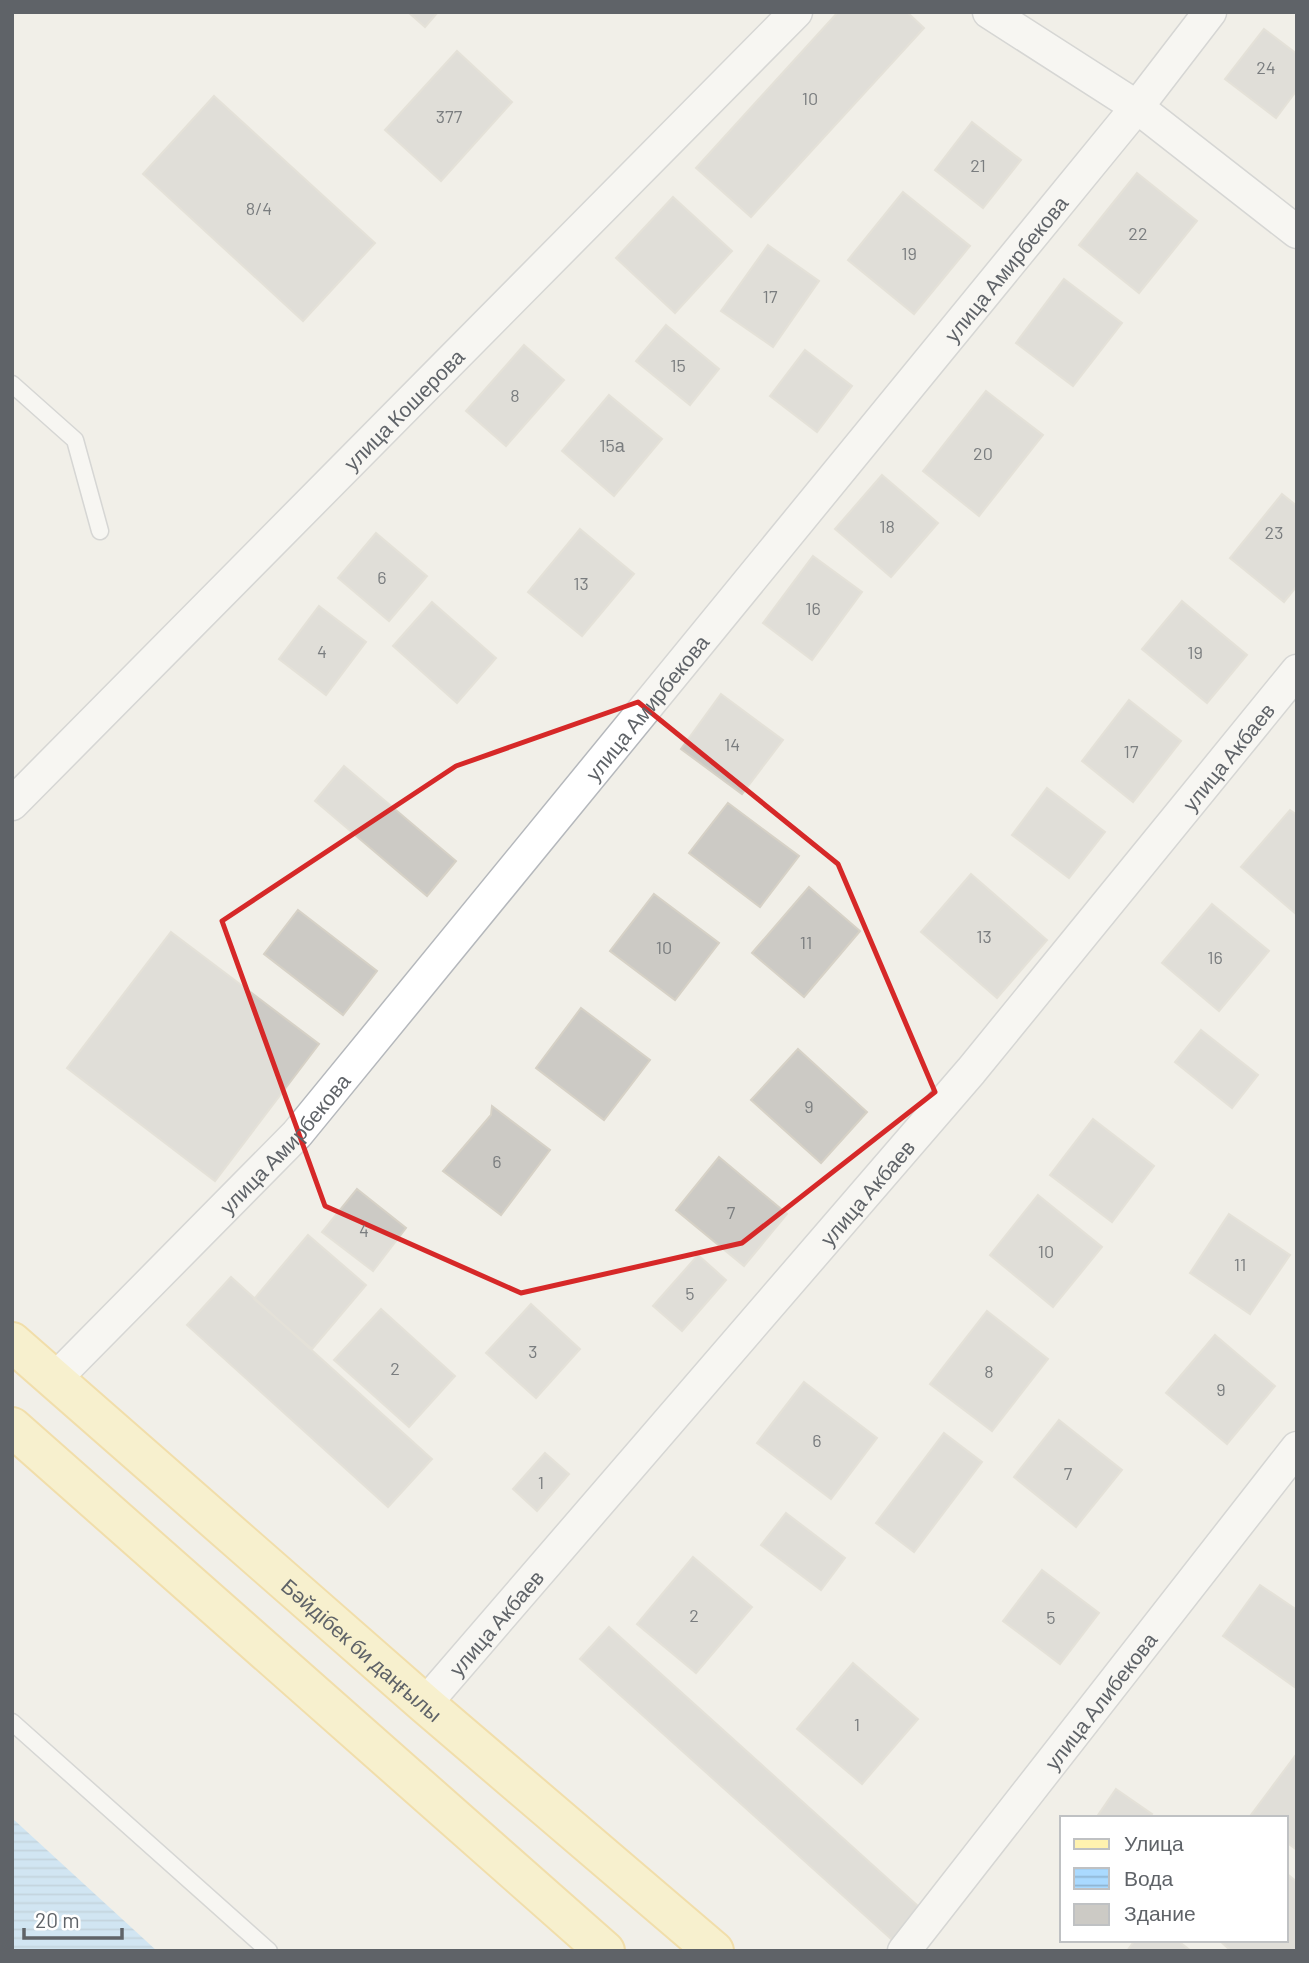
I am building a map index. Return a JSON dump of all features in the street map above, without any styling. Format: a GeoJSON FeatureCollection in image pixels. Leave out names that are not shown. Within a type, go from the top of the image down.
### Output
{"type":"FeatureCollection","features":[{"type":"Feature","properties":{"kind":"main road","name":"Бәйдібек би даңғылы"},"geometry":{"type":"LineString","coordinates":[[12,1342],[425,1704],[714,1951]]}},
{"type":"Feature","properties":{"kind":"main road"},"geometry":{"type":"LineString","coordinates":[[12,1426],[605,1951]]}},
{"type":"Feature","properties":{"kind":"street","name":"улица Кошерова"},"geometry":{"type":"LineString","coordinates":[[12,804],[796,12]]}},
{"type":"Feature","properties":{"kind":"street"},"geometry":{"type":"LineString","coordinates":[[989,12],[1137,107],[1297,232]]}},
{"type":"Feature","properties":{"kind":"street","name":"улица Амирбекова"},"geometry":{"type":"LineString","coordinates":[[55,1379],[297,1134],[1137,107],[1210,12]]}},
{"type":"Feature","properties":{"kind":"street","name":"улица Акбаев"},"geometry":{"type":"LineString","coordinates":[[425,1704],[971,1071],[1297,671]]}},
{"type":"Feature","properties":{"kind":"street","name":"улица Алибекова"},"geometry":{"type":"LineString","coordinates":[[904,1951],[1297,1448]]}},
{"type":"Feature","properties":{"kind":"lane"},"geometry":{"type":"LineString","coordinates":[[12,384],[75,440],[100,531]]}},
{"type":"Feature","properties":{"kind":"lane"},"geometry":{"type":"LineString","coordinates":[[12,1722],[269,1951]]}},
{"type":"Feature","properties":{"kind":"highlighted area"},"geometry":{"type":"Polygon","coordinates":[[[638,702],[838,864],[935,1092],[742,1243],[521,1293],[325,1206],[222,921],[456,766],[638,702]]]}},
{"type":"Feature","properties":{"kind":"water"},"geometry":{"type":"Polygon","coordinates":[[[12,1818],[157,1951],[12,1951],[12,1818]]]}},
{"type":"Feature","properties":{"kind":"building"},"geometry":{"type":"Polygon","coordinates":[[[408,12],[438,12],[425,27],[408,12]]]}},
{"type":"Feature","properties":{"kind":"building"},"geometry":{"type":"Polygon","coordinates":[[[838,12],[907,12],[924,28],[751,217],[696,168],[838,12]]]}},
{"type":"Feature","properties":{"kind":"building"},"geometry":{"type":"Polygon","coordinates":[[[1264,29],[1297,54],[1297,90],[1276,118],[1225,79],[1264,29]]]}},
{"type":"Feature","properties":{"kind":"building"},"geometry":{"type":"Polygon","coordinates":[[[457,51],[512,102],[441,181],[385,130],[457,51]]]}},
{"type":"Feature","properties":{"kind":"building"},"geometry":{"type":"Polygon","coordinates":[[[214,96],[375,243],[303,321],[143,174],[214,96]]]}},
{"type":"Feature","properties":{"kind":"building"},"geometry":{"type":"Polygon","coordinates":[[[972,122],[1021,160],[983,208],[935,170],[972,122]]]}},
{"type":"Feature","properties":{"kind":"building"},"geometry":{"type":"Polygon","coordinates":[[[1137,173],[1197,221],[1139,293],[1079,245],[1137,173]]]}},
{"type":"Feature","properties":{"kind":"building"},"geometry":{"type":"Polygon","coordinates":[[[903,192],[970,246],[914,314],[848,260],[903,192]]]}},
{"type":"Feature","properties":{"kind":"building"},"geometry":{"type":"Polygon","coordinates":[[[673,197],[732,251],[675,313],[616,258],[673,197]]]}},
{"type":"Feature","properties":{"kind":"building"},"geometry":{"type":"Polygon","coordinates":[[[768,245],[819,281],[773,347],[721,311],[768,245]]]}},
{"type":"Feature","properties":{"kind":"building"},"geometry":{"type":"Polygon","coordinates":[[[1064,279],[1122,323],[1073,386],[1016,343],[1064,279]]]}},
{"type":"Feature","properties":{"kind":"building"},"geometry":{"type":"Polygon","coordinates":[[[666,325],[719,369],[690,405],[636,361],[666,325]]]}},
{"type":"Feature","properties":{"kind":"building"},"geometry":{"type":"Polygon","coordinates":[[[524,345],[564,380],[506,446],[466,411],[524,345]]]}},
{"type":"Feature","properties":{"kind":"building"},"geometry":{"type":"Polygon","coordinates":[[[805,350],[852,386],[817,432],[770,396],[805,350]]]}},
{"type":"Feature","properties":{"kind":"building"},"geometry":{"type":"Polygon","coordinates":[[[986,391],[1043,435],[979,516],[923,471],[986,391]]]}},
{"type":"Feature","properties":{"kind":"building"},"geometry":{"type":"Polygon","coordinates":[[[609,395],[662,439],[614,496],[562,451],[609,395]]]}},
{"type":"Feature","properties":{"kind":"building"},"geometry":{"type":"Polygon","coordinates":[[[882,475],[938,523],[891,577],[835,529],[882,475]]]}},
{"type":"Feature","properties":{"kind":"building"},"geometry":{"type":"Polygon","coordinates":[[[1282,494],[1297,506],[1297,586],[1284,602],[1230,558],[1282,494]]]}},
{"type":"Feature","properties":{"kind":"building"},"geometry":{"type":"Polygon","coordinates":[[[580,529],[634,574],[582,636],[528,592],[580,529]]]}},
{"type":"Feature","properties":{"kind":"building"},"geometry":{"type":"Polygon","coordinates":[[[376,533],[427,576],[389,621],[338,578],[376,533]]]}},
{"type":"Feature","properties":{"kind":"building"},"geometry":{"type":"Polygon","coordinates":[[[813,556],[862,592],[812,660],[763,623],[813,556]]]}},
{"type":"Feature","properties":{"kind":"building"},"geometry":{"type":"Polygon","coordinates":[[[1182,601],[1247,655],[1207,703],[1142,649],[1182,601]]]}},
{"type":"Feature","properties":{"kind":"building"},"geometry":{"type":"Polygon","coordinates":[[[432,602],[496,658],[457,703],[393,646],[432,602]]]}},
{"type":"Feature","properties":{"kind":"building"},"geometry":{"type":"Polygon","coordinates":[[[319,606],[366,642],[326,695],[279,659],[319,606]]]}},
{"type":"Feature","properties":{"kind":"building"},"geometry":{"type":"Polygon","coordinates":[[[721,694],[783,740],[742,794],[681,749],[721,694]]]}},
{"type":"Feature","properties":{"kind":"building"},"geometry":{"type":"Polygon","coordinates":[[[1129,700],[1181,741],[1133,802],[1082,761],[1129,700]]]}},
{"type":"Feature","properties":{"kind":"building"},"geometry":{"type":"Polygon","coordinates":[[[344,766],[456,861],[427,896],[315,801],[344,766]]]}},
{"type":"Feature","properties":{"kind":"building"},"geometry":{"type":"Polygon","coordinates":[[[1047,788],[1105,832],[1069,878],[1012,835],[1047,788]]]}},
{"type":"Feature","properties":{"kind":"building"},"geometry":{"type":"Polygon","coordinates":[[[728,803],[799,856],[760,907],[689,853],[728,803]]]}},
{"type":"Feature","properties":{"kind":"building"},"geometry":{"type":"Polygon","coordinates":[[[1290,810],[1297,815],[1296,914],[1241,867],[1290,810]]]}},
{"type":"Feature","properties":{"kind":"building"},"geometry":{"type":"Polygon","coordinates":[[[971,874],[1047,940],[997,998],[921,932],[971,874]]]}},
{"type":"Feature","properties":{"kind":"building"},"geometry":{"type":"Polygon","coordinates":[[[809,887],[860,931],[804,997],[752,953],[809,887]]]}},
{"type":"Feature","properties":{"kind":"building"},"geometry":{"type":"Polygon","coordinates":[[[654,894],[719,943],[675,1000],[610,951],[654,894]]]}},
{"type":"Feature","properties":{"kind":"building"},"geometry":{"type":"Polygon","coordinates":[[[1212,904],[1269,951],[1219,1011],[1162,963],[1212,904]]]}},
{"type":"Feature","properties":{"kind":"building"},"geometry":{"type":"Polygon","coordinates":[[[298,910],[377,971],[343,1015],[264,954],[298,910]]]}},
{"type":"Feature","properties":{"kind":"building"},"geometry":{"type":"Polygon","coordinates":[[[171,932],[319,1044],[215,1181],[67,1068],[171,932]]]}},
{"type":"Feature","properties":{"kind":"building"},"geometry":{"type":"Polygon","coordinates":[[[581,1008],[650,1060],[604,1120],[536,1068],[581,1008]]]}},
{"type":"Feature","properties":{"kind":"building"},"geometry":{"type":"Polygon","coordinates":[[[1201,1030],[1258,1075],[1232,1108],[1175,1062],[1201,1030]]]}},
{"type":"Feature","properties":{"kind":"building"},"geometry":{"type":"Polygon","coordinates":[[[798,1049],[867,1112],[821,1163],[751,1100],[798,1049]]]}},
{"type":"Feature","properties":{"kind":"building"},"geometry":{"type":"Polygon","coordinates":[[[492,1106],[550,1150],[501,1215],[443,1171],[491,1115],[492,1106]]]}},
{"type":"Feature","properties":{"kind":"building"},"geometry":{"type":"Polygon","coordinates":[[[1093,1119],[1154,1166],[1112,1222],[1050,1175],[1093,1119]]]}},
{"type":"Feature","properties":{"kind":"building"},"geometry":{"type":"Polygon","coordinates":[[[719,1157],[787,1214],[744,1266],[676,1210],[719,1157]]]}},
{"type":"Feature","properties":{"kind":"building"},"geometry":{"type":"Polygon","coordinates":[[[357,1189],[406,1228],[373,1271],[322,1232],[357,1189]]]}},
{"type":"Feature","properties":{"kind":"building"},"geometry":{"type":"Polygon","coordinates":[[[1038,1195],[1102,1247],[1053,1307],[990,1255],[1038,1195]]]}},
{"type":"Feature","properties":{"kind":"building"},"geometry":{"type":"Polygon","coordinates":[[[1229,1214],[1290,1255],[1250,1314],[1190,1273],[1229,1214]]]}},
{"type":"Feature","properties":{"kind":"building"},"geometry":{"type":"Polygon","coordinates":[[[308,1235],[366,1285],[312,1349],[254,1299],[308,1235]]]}},
{"type":"Feature","properties":{"kind":"building"},"geometry":{"type":"Polygon","coordinates":[[[698,1255],[726,1280],[682,1331],[653,1306],[698,1255]]]}},
{"type":"Feature","properties":{"kind":"building"},"geometry":{"type":"Polygon","coordinates":[[[231,1277],[432,1459],[388,1507],[187,1325],[231,1277]]]}},
{"type":"Feature","properties":{"kind":"building"},"geometry":{"type":"Polygon","coordinates":[[[531,1304],[580,1349],[536,1398],[486,1353],[531,1304]]]}},
{"type":"Feature","properties":{"kind":"building"},"geometry":{"type":"Polygon","coordinates":[[[381,1309],[455,1376],[409,1427],[334,1360],[381,1309]]]}},
{"type":"Feature","properties":{"kind":"building"},"geometry":{"type":"Polygon","coordinates":[[[987,1311],[1048,1359],[992,1431],[930,1384],[987,1311]]]}},
{"type":"Feature","properties":{"kind":"building"},"geometry":{"type":"Polygon","coordinates":[[[1215,1335],[1275,1386],[1227,1444],[1166,1393],[1215,1335]]]}},
{"type":"Feature","properties":{"kind":"building"},"geometry":{"type":"Polygon","coordinates":[[[804,1382],[877,1438],[831,1499],[757,1443],[804,1382]]]}},
{"type":"Feature","properties":{"kind":"building"},"geometry":{"type":"Polygon","coordinates":[[[1059,1420],[1122,1470],[1076,1527],[1014,1477],[1059,1420]]]}},
{"type":"Feature","properties":{"kind":"building"},"geometry":{"type":"Polygon","coordinates":[[[944,1433],[982,1462],[914,1552],[876,1523],[944,1433]]]}},
{"type":"Feature","properties":{"kind":"building"},"geometry":{"type":"Polygon","coordinates":[[[545,1453],[569,1474],[537,1511],[513,1489],[545,1453]]]}},
{"type":"Feature","properties":{"kind":"building"},"geometry":{"type":"Polygon","coordinates":[[[786,1513],[845,1558],[821,1590],[761,1545],[786,1513]]]}},
{"type":"Feature","properties":{"kind":"building"},"geometry":{"type":"Polygon","coordinates":[[[693,1557],[752,1607],[696,1673],[637,1624],[693,1557]]]}},
{"type":"Feature","properties":{"kind":"building"},"geometry":{"type":"Polygon","coordinates":[[[1042,1570],[1099,1613],[1060,1664],[1003,1621],[1042,1570]]]}},
{"type":"Feature","properties":{"kind":"building"},"geometry":{"type":"Polygon","coordinates":[[[1260,1585],[1297,1610],[1296,1688],[1223,1636],[1260,1585]]]}},
{"type":"Feature","properties":{"kind":"building"},"geometry":{"type":"Polygon","coordinates":[[[609,1627],[928,1915],[899,1946],[580,1659],[609,1627]]]}},
{"type":"Feature","properties":{"kind":"building"},"geometry":{"type":"Polygon","coordinates":[[[853,1663],[918,1719],[862,1784],[797,1729],[853,1663]]]}},
{"type":"Feature","properties":{"kind":"building"},"geometry":{"type":"Polygon","coordinates":[[[1295,1756],[1297,1757],[1297,1850],[1288,1843],[1288,1816],[1251,1815],[1295,1756]]]}},
{"type":"Feature","properties":{"kind":"building"},"geometry":{"type":"Polygon","coordinates":[[[1116,1789],[1152,1814],[1150,1816],[1097,1816],[1116,1789]]]}},
{"type":"Feature","properties":{"kind":"building"},"geometry":{"type":"Polygon","coordinates":[[[1288,1875],[1297,1882],[1297,1951],[1231,1951],[1221,1942],[1288,1942],[1288,1875]]]}},
{"type":"Feature","properties":{"kind":"building"},"geometry":{"type":"Polygon","coordinates":[[[1134,1942],[1180,1942],[1191,1951],[1127,1951],[1134,1942]]]}}]}
